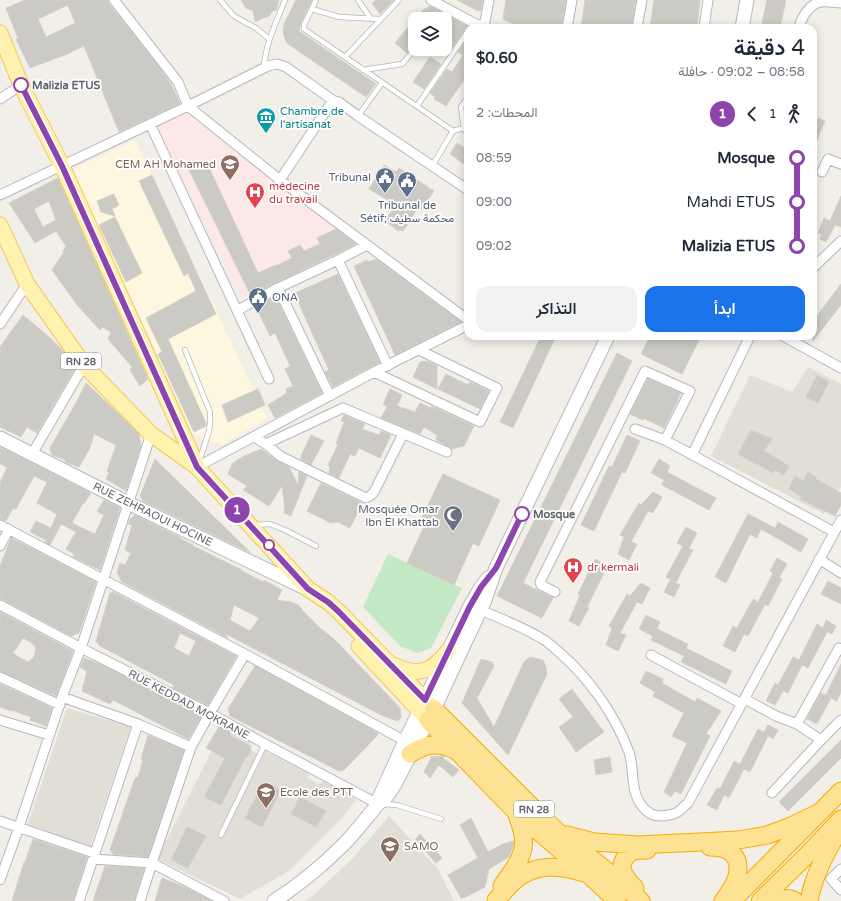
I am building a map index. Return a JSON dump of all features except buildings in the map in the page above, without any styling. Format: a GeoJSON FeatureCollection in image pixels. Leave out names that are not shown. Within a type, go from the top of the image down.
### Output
{"type":"FeatureCollection","features":[{"type":"Feature","properties":{"kind":"highway"},"geometry":{"type":"LineString","coordinates":[[427,710],[456,751],[516,812],[617,901]]}},
{"type":"Feature","properties":{"kind":"highway","name":"RN 28"},"geometry":{"type":"LineString","coordinates":[[427,710],[489,766],[560,834],[602,867],[641,901]]}},
{"type":"Feature","properties":{"kind":"highway"},"geometry":{"type":"LineString","coordinates":[[407,748],[417,749],[433,745],[445,746],[456,751]]}},
{"type":"Feature","properties":{"kind":"highway"},"geometry":{"type":"LineString","coordinates":[[732,901],[841,791]]}},
{"type":"Feature","properties":{"kind":"highway"},"geometry":{"type":"LineString","coordinates":[[496,901],[500,889],[519,861],[522,852],[524,841],[523,833],[516,812]]}},
{"type":"Feature","properties":{"kind":"highway"},"geometry":{"type":"LineString","coordinates":[[560,834],[594,842],[638,845],[738,840],[767,835],[789,828],[820,812]]}},
{"type":"Feature","properties":{"kind":"highway"},"geometry":{"type":"LineString","coordinates":[[760,901],[841,819]]}},
{"type":"Feature","properties":{"kind":"highway"},"geometry":{"type":"LineString","coordinates":[[809,901],[811,888],[819,868],[841,828]]}},
{"type":"Feature","properties":{"kind":"highway"},"geometry":{"type":"LineString","coordinates":[[645,901],[626,877],[622,869],[623,862],[627,856],[634,851],[644,850],[718,847],[733,853],[738,869],[737,876],[730,891],[723,901]]}},
{"type":"Feature","properties":{"kind":"highway"},"geometry":{"type":"LineString","coordinates":[[496,901],[514,882],[524,875],[538,869],[557,867],[572,869],[588,874]]}},
{"type":"Feature","properties":{"kind":"highway"},"geometry":{"type":"LineString","coordinates":[[776,901],[781,898],[790,898],[796,901]]}},
{"type":"Feature","properties":{"kind":"main road"},"geometry":{"type":"LineString","coordinates":[[743,24],[746,0]]}},
{"type":"Feature","properties":{"kind":"main road"},"geometry":{"type":"LineString","coordinates":[[0,33],[21,85],[62,166],[197,467]]}},
{"type":"Feature","properties":{"kind":"main road","name":"RN 28"},"geometry":{"type":"LineString","coordinates":[[2,234],[27,284],[84,366],[151,434],[197,467],[308,589],[328,602],[338,611],[389,663],[427,710]]}},
{"type":"Feature","properties":{"kind":"main road"},"geometry":{"type":"LineString","coordinates":[[389,663],[401,669],[422,671],[439,662],[449,650],[474,609],[489,590],[496,568],[606,340]]}},
{"type":"Feature","properties":{"kind":"main road","name":"RUE ZEHRAOUI HOCINE"},"geometry":{"type":"LineString","coordinates":[[0,438],[128,503],[308,589]]}},
{"type":"Feature","properties":{"kind":"main road"},"geometry":{"type":"LineString","coordinates":[[308,589],[327,613],[427,710]]}},
{"type":"Feature","properties":{"kind":"main road"},"geometry":{"type":"LineString","coordinates":[[274,901],[296,886],[329,858],[345,843],[378,804],[390,793],[407,748],[427,710],[474,609]]}},
{"type":"Feature","properties":{"kind":"main road"},"geometry":{"type":"LineString","coordinates":[[427,710],[449,650]]}},
{"type":"Feature","properties":{"kind":"street"},"geometry":{"type":"LineString","coordinates":[[114,0],[178,82],[188,106],[280,180],[464,317]]}},
{"type":"Feature","properties":{"kind":"street"},"geometry":{"type":"LineString","coordinates":[[431,0],[470,24]]}},
{"type":"Feature","properties":{"kind":"street"},"geometry":{"type":"LineString","coordinates":[[486,24],[489,0]]}},
{"type":"Feature","properties":{"kind":"street"},"geometry":{"type":"LineString","coordinates":[[568,24],[572,0]]}},
{"type":"Feature","properties":{"kind":"street"},"geometry":{"type":"LineString","coordinates":[[638,24],[642,0]]}},
{"type":"Feature","properties":{"kind":"street"},"geometry":{"type":"LineString","coordinates":[[705,24],[708,0]]}},
{"type":"Feature","properties":{"kind":"street"},"geometry":{"type":"LineString","coordinates":[[800,24],[809,8],[820,2],[841,3]]}},
{"type":"Feature","properties":{"kind":"street"},"geometry":{"type":"LineString","coordinates":[[0,195],[188,106],[264,67],[277,64],[286,67],[334,101],[339,102],[464,187]]}},
{"type":"Feature","properties":{"kind":"street"},"geometry":{"type":"LineString","coordinates":[[0,99],[21,85]]}},
{"type":"Feature","properties":{"kind":"street"},"geometry":{"type":"LineString","coordinates":[[280,180],[331,103],[334,101]]}},
{"type":"Feature","properties":{"kind":"street"},"geometry":{"type":"LineString","coordinates":[[150,124],[269,379]]}},
{"type":"Feature","properties":{"kind":"street"},"geometry":{"type":"LineString","coordinates":[[822,172],[828,158],[841,164]]}},
{"type":"Feature","properties":{"kind":"street"},"geometry":{"type":"LineString","coordinates":[[817,264],[841,241]]}},
{"type":"Feature","properties":{"kind":"street"},"geometry":{"type":"LineString","coordinates":[[238,310],[278,288],[368,245]]}},
{"type":"Feature","properties":{"kind":"street"},"geometry":{"type":"LineString","coordinates":[[338,260],[388,366]]}},
{"type":"Feature","properties":{"kind":"street"},"geometry":{"type":"LineString","coordinates":[[0,324],[27,284]]}},
{"type":"Feature","properties":{"kind":"street"},"geometry":{"type":"LineString","coordinates":[[278,288],[330,396]]}},
{"type":"Feature","properties":{"kind":"street"},"geometry":{"type":"LineString","coordinates":[[197,467],[374,372],[464,327]]}},
{"type":"Feature","properties":{"kind":"street"},"geometry":{"type":"LineString","coordinates":[[692,455],[748,340]]}},
{"type":"Feature","properties":{"kind":"street"},"geometry":{"type":"LineString","coordinates":[[790,340],[841,368]]}},
{"type":"Feature","properties":{"kind":"street"},"geometry":{"type":"LineString","coordinates":[[374,372],[480,422],[497,388],[419,350]]}},
{"type":"Feature","properties":{"kind":"street"},"geometry":{"type":"LineString","coordinates":[[32,454],[84,366]]}},
{"type":"Feature","properties":{"kind":"street"},"geometry":{"type":"LineString","coordinates":[[555,592],[541,585],[540,582],[645,371],[690,391],[665,440]]}},
{"type":"Feature","properties":{"kind":"street"},"geometry":{"type":"LineString","coordinates":[[266,444],[342,408],[447,452]]}},
{"type":"Feature","properties":{"kind":"street"},"geometry":{"type":"LineString","coordinates":[[635,429],[665,440],[834,532]]}},
{"type":"Feature","properties":{"kind":"street"},"geometry":{"type":"LineString","coordinates":[[0,880],[49,735],[81,648],[151,434]]}},
{"type":"Feature","properties":{"kind":"street"},"geometry":{"type":"LineString","coordinates":[[254,436],[280,456],[366,498],[374,492],[403,434]]}},
{"type":"Feature","properties":{"kind":"street"},"geometry":{"type":"LineString","coordinates":[[474,609],[514,623],[547,642],[569,661],[594,689],[614,721],[629,753],[636,798],[647,812],[665,816],[677,812],[688,803],[841,520]]}},
{"type":"Feature","properties":{"kind":"street"},"geometry":{"type":"LineString","coordinates":[[0,525],[245,654],[407,748]]}},
{"type":"Feature","properties":{"kind":"street"},"geometry":{"type":"LineString","coordinates":[[0,546],[9,529]]}},
{"type":"Feature","properties":{"kind":"street"},"geometry":{"type":"LineString","coordinates":[[819,559],[841,573]]}},
{"type":"Feature","properties":{"kind":"street","name":"RUE KEDDAD MOKRANE"},"geometry":{"type":"LineString","coordinates":[[0,605],[210,713],[264,744],[378,804]]}},
{"type":"Feature","properties":{"kind":"street"},"geometry":{"type":"LineString","coordinates":[[797,724],[839,648]]}},
{"type":"Feature","properties":{"kind":"street"},"geometry":{"type":"LineString","coordinates":[[140,901],[191,747],[245,654]]}},
{"type":"Feature","properties":{"kind":"street"},"geometry":{"type":"LineString","coordinates":[[651,655],[743,701],[797,724],[821,740]]}},
{"type":"Feature","properties":{"kind":"street"},"geometry":{"type":"LineString","coordinates":[[0,677],[61,701],[138,724],[191,747]]}},
{"type":"Feature","properties":{"kind":"street"},"geometry":{"type":"LineString","coordinates":[[0,720],[49,735]]}},
{"type":"Feature","properties":{"kind":"street"},"geometry":{"type":"LineString","coordinates":[[772,793],[841,720]]}},
{"type":"Feature","properties":{"kind":"street"},"geometry":{"type":"LineString","coordinates":[[79,901],[138,724]]}},
{"type":"Feature","properties":{"kind":"street"},"geometry":{"type":"LineString","coordinates":[[0,821],[94,856],[152,863],[224,901]]}},
{"type":"Feature","properties":{"kind":"street"},"geometry":{"type":"LineString","coordinates":[[841,869],[831,879],[841,890]]}},
{"type":"Feature","properties":{"kind":"lane"},"geometry":{"type":"LineString","coordinates":[[220,0],[238,19],[256,28],[269,39]]}},
{"type":"Feature","properties":{"kind":"lane"},"geometry":{"type":"LineString","coordinates":[[264,67],[266,48],[285,0]]}},
{"type":"Feature","properties":{"kind":"lane"},"geometry":{"type":"LineString","coordinates":[[316,0],[304,25],[304,29],[363,70],[453,130],[464,128],[461,107],[464,103]]}},
{"type":"Feature","properties":{"kind":"lane"},"geometry":{"type":"LineString","coordinates":[[358,0],[371,19]]}},
{"type":"Feature","properties":{"kind":"lane"},"geometry":{"type":"LineString","coordinates":[[345,57],[399,0]]}},
{"type":"Feature","properties":{"kind":"lane"},"geometry":{"type":"LineString","coordinates":[[312,8],[339,17],[380,19]]}},
{"type":"Feature","properties":{"kind":"lane"},"geometry":{"type":"LineString","coordinates":[[417,106],[464,37]]}},
{"type":"Feature","properties":{"kind":"lane"},"geometry":{"type":"LineString","coordinates":[[363,70],[402,64],[409,56]]}},
{"type":"Feature","properties":{"kind":"lane"},"geometry":{"type":"LineString","coordinates":[[358,116],[382,83]]}},
{"type":"Feature","properties":{"kind":"lane"},"geometry":{"type":"LineString","coordinates":[[432,166],[453,130]]}},
{"type":"Feature","properties":{"kind":"lane"},"geometry":{"type":"LineString","coordinates":[[185,350],[210,412],[209,431],[197,467]]}},
{"type":"Feature","properties":{"kind":"lane"},"geometry":{"type":"LineString","coordinates":[[250,525],[270,524],[316,546]]}},
{"type":"Feature","properties":{"kind":"lane"},"geometry":{"type":"LineString","coordinates":[[221,835],[264,744]]}},
{"type":"Feature","properties":{"kind":"lane"},"geometry":{"type":"LineString","coordinates":[[378,804],[397,805],[441,819]]}},
{"type":"Feature","properties":{"kind":"shaded area","name":"médecine du travail"},"geometry":{"type":"Polygon","coordinates":[[[187,109],[362,244],[243,302],[154,125],[187,109]]]}},
{"type":"Feature","properties":{"kind":"shaded area"},"geometry":{"type":"Polygon","coordinates":[[[135,140],[267,418],[221,445],[192,433],[145,326],[73,178],[77,167],[135,140]]]}},
{"type":"Feature","properties":{"kind":"shaded area"},"geometry":{"type":"Polygon","coordinates":[[[808,367],[841,384],[841,487],[824,514],[711,456],[750,375],[792,392],[808,367]]]}},
{"type":"Feature","properties":{"kind":"shaded area"},"geometry":{"type":"Polygon","coordinates":[[[67,708],[131,727],[90,847],[28,824],[67,708]]]}},
{"type":"Feature","properties":{"kind":"shaded area","name":"Ecole des PTT"},"geometry":{"type":"Polygon","coordinates":[[[222,726],[251,743],[252,751],[262,756],[265,751],[309,774],[307,778],[320,784],[323,781],[356,800],[342,818],[289,871],[240,899],[157,859],[209,756],[222,726]]]}},
{"type":"Feature","properties":{"kind":"shaded area","name":"SAMO"},"geometry":{"type":"Polygon","coordinates":[[[389,816],[438,869],[454,901],[305,901],[317,892],[354,857],[389,816]]]}},
{"type":"Feature","properties":{"kind":"green space"},"geometry":{"type":"Polygon","coordinates":[[[388,554],[462,588],[431,648],[417,653],[400,646],[363,607],[388,554]]]}},
{"type":"Feature","properties":{"kind":"bus line","name":"1"},"geometry":{"type":"LineString","coordinates":[[21,85],[62,166],[197,467],[308,589],[328,602],[338,611],[425,700],[469,608],[481,587],[496,568],[522,514]]}},
{"type":"Feature","properties":{"kind":"place","name":"Malizia ETUS"},"geometry":{"type":"Point","coordinates":[21,85]}},
{"type":"Feature","properties":{"kind":"place","name":"Chambre de l'artisanat"},"geometry":{"type":"Point","coordinates":[266,134]}},
{"type":"Feature","properties":{"kind":"place","name":"CEM AH Mohamed"},"geometry":{"type":"Point","coordinates":[230,181]}},
{"type":"Feature","properties":{"kind":"place","name":"Tribunal"},"geometry":{"type":"Point","coordinates":[385,194]}},
{"type":"Feature","properties":{"kind":"place","name":"Tribunal de Sétif; محكمة سطيف"},"geometry":{"type":"Point","coordinates":[407,198]}},
{"type":"Feature","properties":{"kind":"place","name":"médecine du travail"},"geometry":{"type":"Point","coordinates":[255,209]}},
{"type":"Feature","properties":{"kind":"place","name":"ONA"},"geometry":{"type":"Point","coordinates":[258,314]}},
{"type":"Feature","properties":{"kind":"place","name":"Mosque"},"geometry":{"type":"Point","coordinates":[522,514]}},
{"type":"Feature","properties":{"kind":"place","name":"Mosquée Omar Ibn El Khattab"},"geometry":{"type":"Point","coordinates":[453,532]}},
{"type":"Feature","properties":{"kind":"place","name":"dr kermali"},"geometry":{"type":"Point","coordinates":[573,584]}},
{"type":"Feature","properties":{"kind":"place","name":"Ecole des PTT"},"geometry":{"type":"Point","coordinates":[266,809]}},
{"type":"Feature","properties":{"kind":"place","name":"SAMO"},"geometry":{"type":"Point","coordinates":[390,863]}}]}
